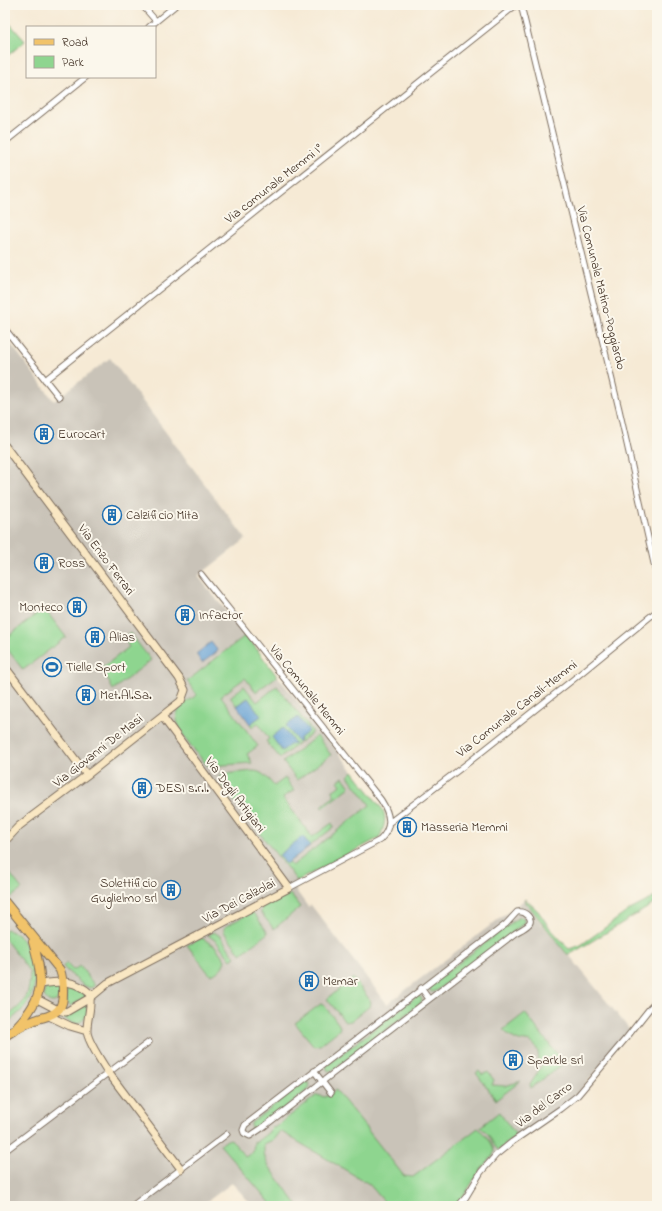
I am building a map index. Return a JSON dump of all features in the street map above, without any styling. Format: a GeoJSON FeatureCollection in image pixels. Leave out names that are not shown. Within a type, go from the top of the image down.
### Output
{"type":"FeatureCollection","features":[{"type":"Feature","properties":{"kind":"main road"},"geometry":{"type":"LineString","coordinates":[[5,902],[60,970],[63,981],[63,997],[61,1006],[58,1010],[49,1016],[34,1020],[8,1033]]}},
{"type":"Feature","properties":{"kind":"main road"},"geometry":{"type":"LineString","coordinates":[[8,1033],[26,1017],[37,999],[40,984],[39,962],[32,937]]}},
{"type":"Feature","properties":{"kind":"street"},"geometry":{"type":"LineString","coordinates":[[142,5],[156,21]]}},
{"type":"Feature","properties":{"kind":"street"},"geometry":{"type":"LineString","coordinates":[[150,26],[176,5]]}},
{"type":"Feature","properties":{"kind":"street","name":"Via comunale Memmi I°"},"geometry":{"type":"LineString","coordinates":[[44,380],[516,5]]}},
{"type":"Feature","properties":{"kind":"street","name":"Via Comunale Matino-Poggiardo"},"geometry":{"type":"LineString","coordinates":[[521,5],[619,409],[657,577]]}},
{"type":"Feature","properties":{"kind":"street"},"geometry":{"type":"LineString","coordinates":[[5,142],[85,78]]}},
{"type":"Feature","properties":{"kind":"street"},"geometry":{"type":"LineString","coordinates":[[5,330],[59,397]]}},
{"type":"Feature","properties":{"kind":"street","name":"Via Enzo Ferrari"},"geometry":{"type":"LineString","coordinates":[[5,446],[179,678],[185,690]]}},
{"type":"Feature","properties":{"kind":"street","name":"Via Comunale Memmi"},"geometry":{"type":"LineString","coordinates":[[201,574],[381,800],[388,813],[390,822]]}},
{"type":"Feature","properties":{"kind":"street","name":"Via Comunale Canali-Memmi"},"geometry":{"type":"LineString","coordinates":[[390,822],[544,703],[657,611]]}},
{"type":"Feature","properties":{"kind":"street"},"geometry":{"type":"LineString","coordinates":[[5,667],[87,775]]}},
{"type":"Feature","properties":{"kind":"street","name":"Via Giovanni De Masi"},"geometry":{"type":"LineString","coordinates":[[6,838],[19,826],[181,701],[185,690]]}},
{"type":"Feature","properties":{"kind":"street","name":"Via Degli Artigiani"},"geometry":{"type":"LineString","coordinates":[[162,716],[289,888]]}},
{"type":"Feature","properties":{"kind":"street","name":"Via Dei Calzolai"},"geometry":{"type":"LineString","coordinates":[[58,1010],[66,1012],[108,983],[380,840],[387,831],[390,822]]}},
{"type":"Feature","properties":{"kind":"street"},"geometry":{"type":"LineString","coordinates":[[524,912],[528,916],[530,922],[528,925],[520,929],[429,999],[253,1135],[248,1135],[244,1132],[243,1130],[245,1125],[506,924],[514,914],[524,912]]}},
{"type":"Feature","properties":{"kind":"street"},"geometry":{"type":"LineString","coordinates":[[40,984],[63,981],[71,982],[88,991],[91,996],[91,1004],[87,1032],[98,1057],[180,1168]]}},
{"type":"Feature","properties":{"kind":"street"},"geometry":{"type":"LineString","coordinates":[[421,988],[429,999]]}},
{"type":"Feature","properties":{"kind":"street"},"geometry":{"type":"LineString","coordinates":[[37,999],[58,1010]]}},
{"type":"Feature","properties":{"kind":"street","name":"Via del Carro"},"geometry":{"type":"LineString","coordinates":[[458,1206],[466,1197],[481,1172],[496,1155],[578,1095],[657,1001]]}},
{"type":"Feature","properties":{"kind":"street"},"geometry":{"type":"LineString","coordinates":[[49,1016],[87,1032]]}},
{"type":"Feature","properties":{"kind":"street"},"geometry":{"type":"LineString","coordinates":[[5,1151],[149,1042]]}},
{"type":"Feature","properties":{"kind":"street"},"geometry":{"type":"LineString","coordinates":[[314,1071],[331,1093]]}},
{"type":"Feature","properties":{"kind":"street"},"geometry":{"type":"LineString","coordinates":[[132,1206],[180,1168],[227,1134]]}},
{"type":"Feature","properties":{"kind":"shaded area"},"geometry":{"type":"Polygon","coordinates":[[[5,336],[54,401],[110,358],[246,539],[198,576],[380,805],[385,817],[381,833],[292,885],[308,907],[311,905],[387,1004],[524,900],[541,923],[630,1030],[577,1094],[483,1167],[476,1176],[466,1195],[456,1206],[253,1206],[232,1183],[201,1206],[5,1206],[5,336]]]}},
{"type":"Feature","properties":{"kind":"green space"},"geometry":{"type":"Polygon","coordinates":[[[5,18],[25,41],[5,58],[5,18]]]}},
{"type":"Feature","properties":{"kind":"green space"},"geometry":{"type":"Polygon","coordinates":[[[44,608],[66,637],[23,670],[5,646],[5,639],[44,608]]]}},
{"type":"Feature","properties":{"kind":"green space"},"geometry":{"type":"Polygon","coordinates":[[[130,633],[151,660],[113,690],[102,668],[129,647],[124,638],[130,633]]]}},
{"type":"Feature","properties":{"kind":"green space"},"geometry":{"type":"Polygon","coordinates":[[[246,635],[277,676],[256,692],[245,678],[221,696],[258,746],[247,754],[252,763],[210,766],[206,764],[181,731],[177,717],[178,711],[184,704],[197,695],[187,681],[246,635]]]}},
{"type":"Feature","properties":{"kind":"green space"},"geometry":{"type":"Polygon","coordinates":[[[244,686],[257,702],[277,686],[313,732],[280,758],[266,741],[269,739],[258,723],[252,727],[250,724],[261,716],[247,698],[237,706],[230,697],[244,686]]]}},
{"type":"Feature","properties":{"kind":"green space"},"geometry":{"type":"Polygon","coordinates":[[[317,736],[331,755],[297,780],[283,762],[317,736]]]}},
{"type":"Feature","properties":{"kind":"green space"},"geometry":{"type":"Polygon","coordinates":[[[253,771],[260,772],[274,786],[285,778],[294,790],[283,798],[312,837],[332,823],[334,827],[289,862],[292,866],[370,805],[348,776],[353,771],[383,810],[385,820],[381,835],[379,838],[297,881],[222,785],[220,777],[223,774],[253,771]]]}},
{"type":"Feature","properties":{"kind":"green space"},"geometry":{"type":"Polygon","coordinates":[[[343,777],[350,787],[322,808],[321,806],[335,796],[332,791],[341,785],[338,781],[343,777]]]}},
{"type":"Feature","properties":{"kind":"green space"},"geometry":{"type":"Polygon","coordinates":[[[5,867],[22,889],[12,897],[5,888],[5,867]]]}},
{"type":"Feature","properties":{"kind":"green space"},"geometry":{"type":"Polygon","coordinates":[[[285,894],[291,895],[300,907],[274,929],[261,913],[262,906],[285,894]]]}},
{"type":"Feature","properties":{"kind":"green space"},"geometry":{"type":"Polygon","coordinates":[[[657,896],[657,902],[569,955],[524,900],[525,899],[538,911],[549,927],[569,949],[581,945],[628,911],[657,896]]]}},
{"type":"Feature","properties":{"kind":"green space"},"geometry":{"type":"Polygon","coordinates":[[[252,912],[268,933],[241,954],[224,932],[224,928],[252,912]]]}},
{"type":"Feature","properties":{"kind":"green space"},"geometry":{"type":"Polygon","coordinates":[[[519,917],[524,918],[523,924],[436,991],[431,992],[430,985],[519,917]]]}},
{"type":"Feature","properties":{"kind":"green space"},"geometry":{"type":"Polygon","coordinates":[[[7,929],[17,933],[32,955],[35,963],[35,979],[32,994],[26,1005],[17,1015],[5,1024],[5,1018],[18,1008],[25,999],[29,988],[30,972],[5,939],[5,930],[7,929]]]}},
{"type":"Feature","properties":{"kind":"green space"},"geometry":{"type":"Polygon","coordinates":[[[214,932],[220,936],[235,957],[231,960],[217,942],[208,935],[214,932]]]}},
{"type":"Feature","properties":{"kind":"green space"},"geometry":{"type":"Polygon","coordinates":[[[202,938],[216,947],[225,960],[220,970],[210,975],[187,945],[202,938]]]}},
{"type":"Feature","properties":{"kind":"green space"},"geometry":{"type":"Polygon","coordinates":[[[66,963],[73,970],[80,966],[95,986],[90,988],[83,985],[65,969],[63,966],[66,963]]]}},
{"type":"Feature","properties":{"kind":"green space"},"geometry":{"type":"Polygon","coordinates":[[[353,978],[371,1003],[370,1006],[351,1021],[345,1022],[327,999],[353,978]]]}},
{"type":"Feature","properties":{"kind":"green space"},"geometry":{"type":"Polygon","coordinates":[[[52,986],[58,988],[60,994],[58,1000],[52,1002],[46,1000],[44,994],[46,988],[52,986]]]}},
{"type":"Feature","properties":{"kind":"green space"},"geometry":{"type":"Polygon","coordinates":[[[67,986],[73,987],[87,996],[71,1006],[67,1003],[67,986]]]}},
{"type":"Feature","properties":{"kind":"green space"},"geometry":{"type":"Polygon","coordinates":[[[417,996],[421,997],[421,1003],[333,1070],[328,1071],[326,1067],[327,1065],[417,996]]]}},
{"type":"Feature","properties":{"kind":"green space"},"geometry":{"type":"Polygon","coordinates":[[[322,1003],[340,1027],[339,1030],[320,1045],[314,1046],[295,1023],[322,1003]]]}},
{"type":"Feature","properties":{"kind":"green space"},"geometry":{"type":"Polygon","coordinates":[[[86,1004],[86,1015],[81,1022],[72,1023],[63,1016],[73,1012],[86,1004]]]}},
{"type":"Feature","properties":{"kind":"green space"},"geometry":{"type":"Polygon","coordinates":[[[525,1013],[564,1063],[531,1088],[530,1085],[542,1065],[538,1062],[538,1051],[532,1043],[517,1040],[503,1030],[525,1013]]]}},
{"type":"Feature","properties":{"kind":"green space"},"geometry":{"type":"Polygon","coordinates":[[[479,1071],[482,1075],[488,1072],[494,1080],[492,1085],[505,1086],[521,1081],[496,1100],[476,1073],[479,1071]]]}},
{"type":"Feature","properties":{"kind":"green space"},"geometry":{"type":"Polygon","coordinates":[[[304,1082],[308,1082],[310,1087],[309,1089],[257,1129],[251,1129],[251,1123],[304,1082]]]}},
{"type":"Feature","properties":{"kind":"green space"},"geometry":{"type":"Polygon","coordinates":[[[336,1090],[404,1176],[413,1177],[478,1128],[492,1144],[494,1151],[493,1155],[481,1169],[456,1206],[388,1206],[369,1184],[280,1131],[273,1140],[264,1144],[265,1158],[269,1166],[298,1206],[273,1206],[220,1145],[231,1139],[245,1157],[253,1152],[254,1141],[256,1142],[273,1127],[274,1128],[317,1095],[325,1097],[336,1090]]]}},
{"type":"Feature","properties":{"kind":"green space"},"geometry":{"type":"Polygon","coordinates":[[[499,1112],[516,1135],[498,1150],[488,1134],[480,1127],[499,1112]]]}},
{"type":"Feature","properties":{"kind":"water"},"geometry":{"type":"Polygon","coordinates":[[[211,642],[218,651],[202,663],[196,654],[211,642]]]}},
{"type":"Feature","properties":{"kind":"water"},"geometry":{"type":"Polygon","coordinates":[[[248,698],[261,716],[250,724],[237,706],[248,698]]]}},
{"type":"Feature","properties":{"kind":"water"},"geometry":{"type":"Polygon","coordinates":[[[298,717],[309,731],[299,739],[300,741],[298,742],[286,726],[298,717]]]}},
{"type":"Feature","properties":{"kind":"water"},"geometry":{"type":"Polygon","coordinates":[[[283,728],[295,744],[294,745],[292,743],[282,751],[272,737],[283,728]]]}},
{"type":"Feature","properties":{"kind":"water"},"geometry":{"type":"Polygon","coordinates":[[[303,836],[310,846],[286,864],[279,855],[303,836]]]}},
{"type":"Feature","properties":{"kind":"place","name":"Eurocart"},"geometry":{"type":"Point","coordinates":[44,434]}},
{"type":"Feature","properties":{"kind":"place","name":"Calzificio Mita"},"geometry":{"type":"Point","coordinates":[112,515]}},
{"type":"Feature","properties":{"kind":"place","name":"Ross"},"geometry":{"type":"Point","coordinates":[44,563]}},
{"type":"Feature","properties":{"kind":"place","name":"Monteco"},"geometry":{"type":"Point","coordinates":[77,607]}},
{"type":"Feature","properties":{"kind":"place","name":"Infactor"},"geometry":{"type":"Point","coordinates":[185,615]}},
{"type":"Feature","properties":{"kind":"place","name":"Alias"},"geometry":{"type":"Point","coordinates":[95,637]}},
{"type":"Feature","properties":{"kind":"place","name":"Tielle Sport"},"geometry":{"type":"Point","coordinates":[52,667]}},
{"type":"Feature","properties":{"kind":"place","name":"Met.Al.Sa."},"geometry":{"type":"Point","coordinates":[86,695]}},
{"type":"Feature","properties":{"kind":"place","name":"DESI s.r.l."},"geometry":{"type":"Point","coordinates":[142,788]}},
{"type":"Feature","properties":{"kind":"place","name":"Masseria Memmi"},"geometry":{"type":"Point","coordinates":[407,827]}},
{"type":"Feature","properties":{"kind":"place","name":"Solettificio Guglielmo srl"},"geometry":{"type":"Point","coordinates":[171,890]}},
{"type":"Feature","properties":{"kind":"place","name":"Memar"},"geometry":{"type":"Point","coordinates":[309,981]}},
{"type":"Feature","properties":{"kind":"place","name":"Sparkle srl"},"geometry":{"type":"Point","coordinates":[513,1060]}}]}
